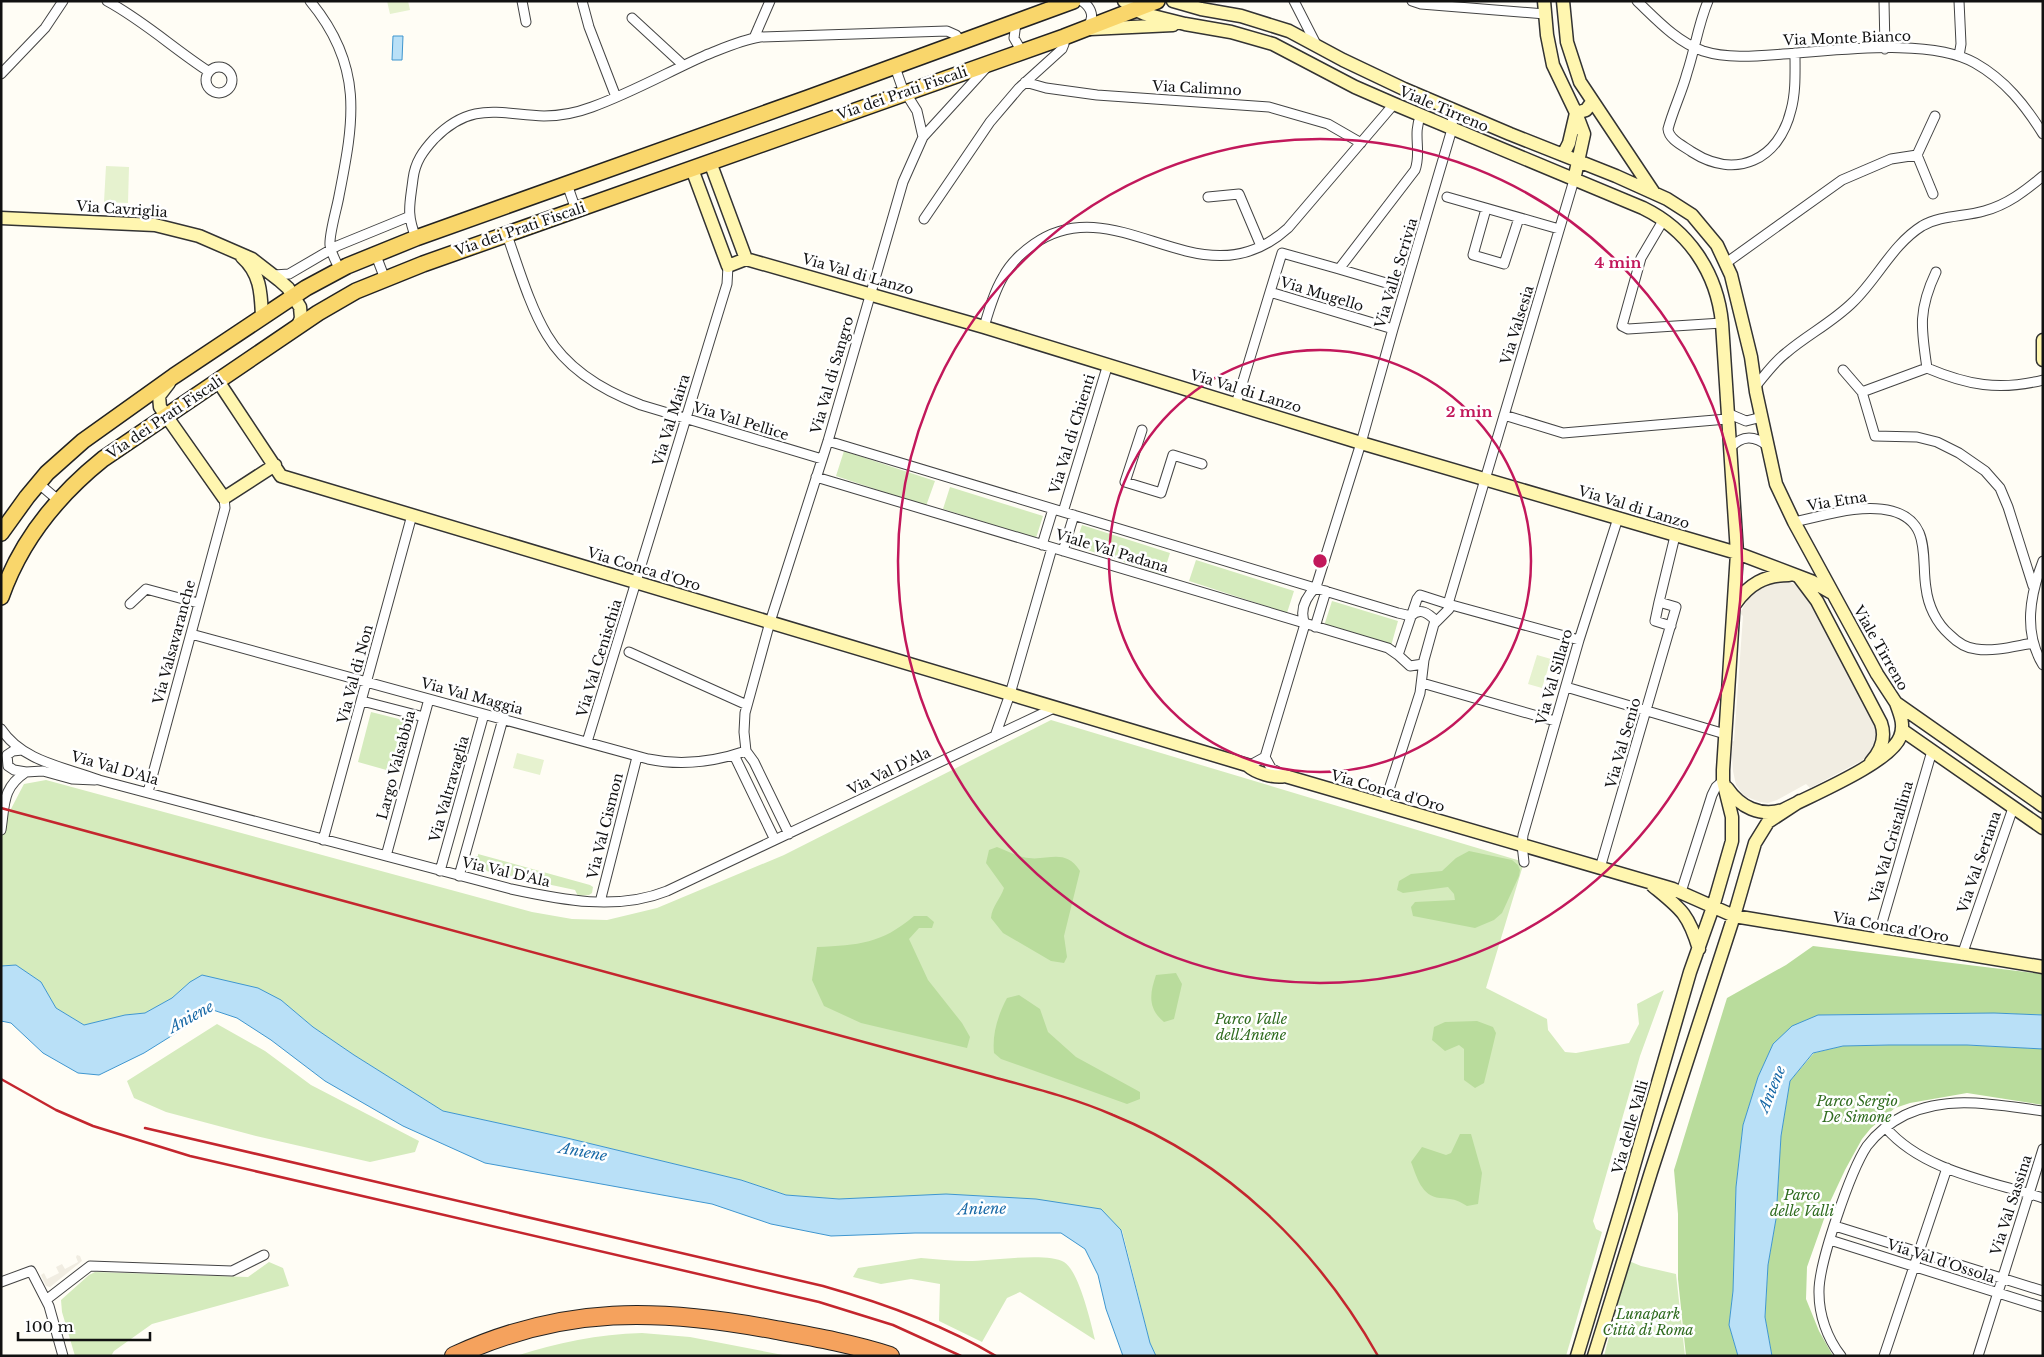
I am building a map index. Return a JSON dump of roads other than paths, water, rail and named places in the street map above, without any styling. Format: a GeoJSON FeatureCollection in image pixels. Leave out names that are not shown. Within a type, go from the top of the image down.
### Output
{"type":"FeatureCollection","features":[{"type":"Feature","properties":{"kind":"highway"},"geometry":{"type":"LineString","coordinates":[[454,1356],[493,1340],[547,1325],[594,1317],[644,1314],[693,1316],[725,1321],[806,1335],[890,1356]]}},
{"type":"Feature","properties":{"kind":"highway"},"geometry":{"type":"LineString","coordinates":[[483,1356],[514,1345],[568,1332],[602,1327],[650,1325],[724,1332],[846,1356]]}},
{"type":"Feature","properties":{"kind":"main road","name":"Via dei Prati Fiscali"},"geometry":{"type":"LineString","coordinates":[[1,533],[38,483],[74,449],[174,376],[293,296],[340,270],[375,253],[416,238],[895,67],[957,38],[1016,23],[1073,1]]}},
{"type":"Feature","properties":{"kind":"main road","name":"Via dei Prati Fiscali"},"geometry":{"type":"LineString","coordinates":[[1,597],[22,551],[58,500],[72,485],[103,459],[341,299],[385,279],[1064,37],[1085,29],[1130,6],[1157,1]]}},
{"type":"Feature","properties":{"kind":"street"},"geometry":{"type":"LineString","coordinates":[[1,74],[45,28],[63,1]]}},
{"type":"Feature","properties":{"kind":"street"},"geometry":{"type":"LineString","coordinates":[[107,1],[136,18],[208,71]]}},
{"type":"Feature","properties":{"kind":"street"},"geometry":{"type":"LineString","coordinates":[[310,1],[338,42],[346,65],[351,91],[350,137],[330,243],[340,270]]}},
{"type":"Feature","properties":{"kind":"street"},"geometry":{"type":"LineString","coordinates":[[522,1],[526,22]]}},
{"type":"Feature","properties":{"kind":"street"},"geometry":{"type":"LineString","coordinates":[[582,1],[589,27],[616,97]]}},
{"type":"Feature","properties":{"kind":"street"},"geometry":{"type":"LineString","coordinates":[[754,38],[770,1]]}},
{"type":"Feature","properties":{"kind":"street"},"geometry":{"type":"LineString","coordinates":[[1082,1],[1089,7],[1092,14],[1090,23],[1085,29]]}},
{"type":"Feature","properties":{"kind":"street","name":"Viale Tirreno"},"geometry":{"type":"LineString","coordinates":[[1173,1],[1188,6],[1242,16],[1299,36],[1368,72],[1453,110],[1656,195],[1681,207],[1698,220],[1713,239],[1726,263],[1738,300],[1775,481],[1794,522],[1872,666],[1896,703],[2043,806]]}},
{"type":"Feature","properties":{"kind":"street"},"geometry":{"type":"LineString","coordinates":[[1294,1],[1318,46]]}},
{"type":"Feature","properties":{"kind":"street"},"geometry":{"type":"LineString","coordinates":[[1412,1],[1421,4],[1545,8],[1548,42],[1554,65],[1583,127],[1584,138],[1574,180]]}},
{"type":"Feature","properties":{"kind":"street"},"geometry":{"type":"LineString","coordinates":[[1563,1],[1566,34],[1580,82],[1656,195]]}},
{"type":"Feature","properties":{"kind":"street","name":"Via Monte Bianco"},"geometry":{"type":"LineString","coordinates":[[1637,1],[1676,36],[1694,47],[1711,53],[1738,55],[1921,49],[1959,56],[1975,63],[2005,85],[2024,106],[2043,134]]}},
{"type":"Feature","properties":{"kind":"street"},"geometry":{"type":"LineString","coordinates":[[1708,1],[1695,37],[1694,47],[1668,131],[1679,143],[1699,156],[1716,164],[1742,164],[1758,158],[1774,146],[1781,137],[1792,109],[1795,86],[1795,53]]}},
{"type":"Feature","properties":{"kind":"street"},"geometry":{"type":"LineString","coordinates":[[1884,1],[1886,49]]}},
{"type":"Feature","properties":{"kind":"street"},"geometry":{"type":"LineString","coordinates":[[1959,1],[1958,15],[1961,44],[1959,56]]}},
{"type":"Feature","properties":{"kind":"street"},"geometry":{"type":"LineString","coordinates":[[1130,6],[1185,24]]}},
{"type":"Feature","properties":{"kind":"street"},"geometry":{"type":"LineString","coordinates":[[632,18],[683,66]]}},
{"type":"Feature","properties":{"kind":"street"},"geometry":{"type":"LineString","coordinates":[[1016,23],[1014,38],[1022,52]]}},
{"type":"Feature","properties":{"kind":"street"},"geometry":{"type":"LineString","coordinates":[[1085,29],[1185,24]]}},
{"type":"Feature","properties":{"kind":"street","name":"Viale Tirreno"},"geometry":{"type":"LineString","coordinates":[[1185,24],[1256,39],[1279,47],[1355,87],[1624,200],[1664,219]]}},
{"type":"Feature","properties":{"kind":"street"},"geometry":{"type":"LineString","coordinates":[[416,238],[408,217],[414,171],[418,160],[438,135],[455,122],[473,114],[494,111],[545,116],[587,109],[730,45],[754,38],[944,31],[957,38]]}},
{"type":"Feature","properties":{"kind":"street"},"geometry":{"type":"LineString","coordinates":[[924,219],[982,132],[1025,82],[1062,48],[1065,42],[1064,37]]}},
{"type":"Feature","properties":{"kind":"street","name":"Via Val di Sangro"},"geometry":{"type":"LineString","coordinates":[[746,751],[744,732],[747,705],[770,622],[828,440],[903,182],[923,136],[992,62]]}},
{"type":"Feature","properties":{"kind":"street"},"geometry":{"type":"LineString","coordinates":[[895,67],[902,86],[917,111],[923,136]]}},
{"type":"Feature","properties":{"kind":"street","name":"Via Calimno"},"geometry":{"type":"LineString","coordinates":[[1025,82],[1046,88],[1090,94],[1268,107],[1328,124],[1361,143]]}},
{"type":"Feature","properties":{"kind":"street"},"geometry":{"type":"LineString","coordinates":[[1576,113],[1588,108],[1592,102]]}},
{"type":"Feature","properties":{"kind":"street"},"geometry":{"type":"LineString","coordinates":[[984,327],[997,289],[1012,264],[1038,242],[1060,231],[1080,227],[1106,229],[1184,251],[1210,256],[1236,255],[1275,239],[1288,228],[1394,104]]}},
{"type":"Feature","properties":{"kind":"street","name":"Via Valle Scrivia"},"geometry":{"type":"LineString","coordinates":[[1265,757],[1305,624],[1302,616],[1304,606],[1307,597],[1316,587],[1361,443],[1392,330],[1452,129],[1453,110]]}},
{"type":"Feature","properties":{"kind":"street"},"geometry":{"type":"LineString","coordinates":[[1563,155],[1569,143],[1576,113]]}},
{"type":"Feature","properties":{"kind":"street"},"geometry":{"type":"LineString","coordinates":[[1583,127],[1589,118],[1601,114]]}},
{"type":"Feature","properties":{"kind":"street"},"geometry":{"type":"LineString","coordinates":[[1339,269],[1415,170],[1418,158],[1416,127],[1421,115]]}},
{"type":"Feature","properties":{"kind":"street"},"geometry":{"type":"LineString","coordinates":[[1933,194],[1917,155],[1935,116]]}},
{"type":"Feature","properties":{"kind":"street"},"geometry":{"type":"LineString","coordinates":[[1726,263],[1842,180],[1891,159],[1917,155]]}},
{"type":"Feature","properties":{"kind":"street"},"geometry":{"type":"LineString","coordinates":[[710,162],[746,259],[728,266]]}},
{"type":"Feature","properties":{"kind":"street","name":"Via Val Maira"},"geometry":{"type":"LineString","coordinates":[[637,582],[727,284],[728,266],[692,169]]}},
{"type":"Feature","properties":{"kind":"street"},"geometry":{"type":"LineString","coordinates":[[1756,387],[1781,357],[1845,310],[1863,292],[1901,244],[1913,233],[1928,223],[1937,220],[1980,212],[2000,206],[2018,196],[2043,176]]}},
{"type":"Feature","properties":{"kind":"street","name":"Via Valsesia"},"geometry":{"type":"LineString","coordinates":[[1436,621],[1448,612],[1448,604],[1574,180]]}},
{"type":"Feature","properties":{"kind":"street"},"geometry":{"type":"LineString","coordinates":[[567,184],[576,210]]}},
{"type":"Feature","properties":{"kind":"street"},"geometry":{"type":"LineString","coordinates":[[1208,197],[1239,194],[1261,246]]}},
{"type":"Feature","properties":{"kind":"street"},"geometry":{"type":"LineString","coordinates":[[1447,196],[1559,229]]}},
{"type":"Feature","properties":{"kind":"street"},"geometry":{"type":"LineString","coordinates":[[1486,209],[1473,255],[1504,264],[1519,218]]}},
{"type":"Feature","properties":{"kind":"street"},"geometry":{"type":"LineString","coordinates":[[274,275],[289,274],[331,249],[408,217]]}},
{"type":"Feature","properties":{"kind":"street","name":"Via Cavriglia"},"geometry":{"type":"LineString","coordinates":[[1,218],[155,225],[194,234],[252,259],[274,275],[293,296]]}},
{"type":"Feature","properties":{"kind":"street"},"geometry":{"type":"LineString","coordinates":[[1722,322],[1628,329],[1622,326],[1641,258],[1664,219],[1684,236],[1702,260],[1716,290],[1722,322],[1737,553],[1735,604]]}},
{"type":"Feature","properties":{"kind":"street","name":"Via Val Pellice"},"geometry":{"type":"LineString","coordinates":[[507,235],[543,329],[567,360],[589,379],[614,394],[640,405],[822,459]]}},
{"type":"Feature","properties":{"kind":"street","name":"Via Cavriglia"},"geometry":{"type":"LineString","coordinates":[[236,253],[250,266],[257,278],[261,294],[257,321]]}},
{"type":"Feature","properties":{"kind":"street"},"geometry":{"type":"LineString","coordinates":[[375,253],[385,279]]}},
{"type":"Feature","properties":{"kind":"street"},"geometry":{"type":"LineString","coordinates":[[1270,292],[1282,253],[1393,285]]}},
{"type":"Feature","properties":{"kind":"street","name":"Via Val di Lanzo"},"geometry":{"type":"LineString","coordinates":[[746,259],[870,293],[1108,364],[1361,443],[1737,553],[1810,581],[1832,593]]}},
{"type":"Feature","properties":{"kind":"street"},"geometry":{"type":"LineString","coordinates":[[1927,368],[1921,316],[1927,292],[1936,272]]}},
{"type":"Feature","properties":{"kind":"street","name":"Via Mugello"},"geometry":{"type":"LineString","coordinates":[[1236,404],[1270,292],[1392,330]]}},
{"type":"Feature","properties":{"kind":"street"},"geometry":{"type":"LineString","coordinates":[[293,296],[300,307],[301,315],[297,328]]}},
{"type":"Feature","properties":{"kind":"street"},"geometry":{"type":"LineString","coordinates":[[2043,340],[2043,360]]}},
{"type":"Feature","properties":{"kind":"street","name":"Via Val di Chienti"},"geometry":{"type":"LineString","coordinates":[[1063,512],[1108,364]]}},
{"type":"Feature","properties":{"kind":"street"},"geometry":{"type":"LineString","coordinates":[[1862,392],[1927,368],[1957,380],[1982,385],[2011,386],[2043,380]]}},
{"type":"Feature","properties":{"kind":"street"},"geometry":{"type":"LineString","coordinates":[[1843,370],[1862,392],[1875,436],[1906,436],[1929,440],[1959,453],[1985,471],[1998,485],[2008,507],[2034,586]]}},
{"type":"Feature","properties":{"kind":"street"},"geometry":{"type":"LineString","coordinates":[[174,376],[159,398],[160,407],[224,498],[275,465]]}},
{"type":"Feature","properties":{"kind":"street","name":"Via Conca d'Oro"},"geometry":{"type":"LineString","coordinates":[[218,381],[282,476],[1054,708],[1247,764],[1252,770],[1278,777],[1285,776],[1681,892],[1734,916],[2043,967]]}},
{"type":"Feature","properties":{"kind":"street"},"geometry":{"type":"LineString","coordinates":[[1504,415],[1563,433],[1727,416],[1743,421],[1762,417]]}},
{"type":"Feature","properties":{"kind":"street"},"geometry":{"type":"LineString","coordinates":[[1142,430],[1125,482],[1161,493],[1173,455],[1202,464]]}},
{"type":"Feature","properties":{"kind":"street"},"geometry":{"type":"LineString","coordinates":[[1730,448],[1736,441],[1745,437],[1756,439],[1768,446]]}},
{"type":"Feature","properties":{"kind":"street","name":"Viale Val Padana"},"geometry":{"type":"LineString","coordinates":[[828,440],[1411,616],[1422,611],[1428,613],[1436,621]]}},
{"type":"Feature","properties":{"kind":"street","name":"Viale Val Padana"},"geometry":{"type":"LineString","coordinates":[[816,477],[1388,648],[1410,666],[1423,664]]}},
{"type":"Feature","properties":{"kind":"street"},"geometry":{"type":"LineString","coordinates":[[38,483],[58,500]]}},
{"type":"Feature","properties":{"kind":"street","name":"Via Valsavaranche"},"geometry":{"type":"LineString","coordinates":[[148,792],[224,508],[224,498]]}},
{"type":"Feature","properties":{"kind":"street"},"geometry":{"type":"LineString","coordinates":[[1042,544],[1053,509]]}},
{"type":"Feature","properties":{"kind":"street","name":"Via Etna"},"geometry":{"type":"LineString","coordinates":[[1794,522],[1863,510],[1880,509],[1899,514],[1912,524],[1922,542],[1927,595],[1936,617],[1945,631],[1960,643],[1976,649],[2037,648]]}},
{"type":"Feature","properties":{"kind":"street","name":"Via Val di Non"},"geometry":{"type":"LineString","coordinates":[[323,840],[412,515]]}},
{"type":"Feature","properties":{"kind":"street"},"geometry":{"type":"LineString","coordinates":[[1063,551],[1074,515]]}},
{"type":"Feature","properties":{"kind":"street","name":"Via Val Sillaro"},"geometry":{"type":"LineString","coordinates":[[1524,862],[1523,835],[1578,640],[1618,518]]}},
{"type":"Feature","properties":{"kind":"street"},"geometry":{"type":"LineString","coordinates":[[1671,626],[1655,621],[1675,536]]}},
{"type":"Feature","properties":{"kind":"street"},"geometry":{"type":"LineString","coordinates":[[995,736],[1010,694],[1052,548]]}},
{"type":"Feature","properties":{"kind":"street"},"geometry":{"type":"LineString","coordinates":[[2043,561],[2034,586],[2031,612],[2037,648],[2043,665]]}},
{"type":"Feature","properties":{"kind":"street"},"geometry":{"type":"LineString","coordinates":[[1735,604],[1745,591],[1760,580],[1775,575],[1796,576],[1817,601],[1881,723],[1883,734],[1881,746],[1875,758],[1868,766]]}},
{"type":"Feature","properties":{"kind":"street","name":"Via Val Cenischia"},"geometry":{"type":"LineString","coordinates":[[587,742],[637,582]]}},
{"type":"Feature","properties":{"kind":"street"},"geometry":{"type":"LineString","coordinates":[[130,604],[146,589],[198,603]]}},
{"type":"Feature","properties":{"kind":"street"},"geometry":{"type":"LineString","coordinates":[[1315,627],[1326,590]]}},
{"type":"Feature","properties":{"kind":"street"},"geometry":{"type":"LineString","coordinates":[[1398,655],[1419,595],[1578,640]]}},
{"type":"Feature","properties":{"kind":"street","name":"Via Val Senio"},"geometry":{"type":"LineString","coordinates":[[1600,868],[1647,712],[1676,607],[1659,602]]}},
{"type":"Feature","properties":{"kind":"street","name":"Via delle Valli"},"geometry":{"type":"LineString","coordinates":[[1577,1356],[1690,972],[1713,907],[1733,833],[1732,818],[1723,781],[1735,604]]}},
{"type":"Feature","properties":{"kind":"street"},"geometry":{"type":"LineString","coordinates":[[1384,805],[1422,683],[1423,664],[1436,621]]}},
{"type":"Feature","properties":{"kind":"street","name":"Via Val Maggia"},"geometry":{"type":"LineString","coordinates":[[191,634],[636,757],[680,764],[734,755],[746,751]]}},
{"type":"Feature","properties":{"kind":"street"},"geometry":{"type":"LineString","coordinates":[[629,652],[747,705]]}},
{"type":"Feature","properties":{"kind":"street"},"geometry":{"type":"LineString","coordinates":[[1422,683],[1555,721]]}},
{"type":"Feature","properties":{"kind":"street"},"geometry":{"type":"LineString","coordinates":[[1566,687],[1725,734]]}},
{"type":"Feature","properties":{"kind":"street","name":"Largo Valsabbia"},"geometry":{"type":"LineString","coordinates":[[386,856],[429,699]]}},
{"type":"Feature","properties":{"kind":"street"},"geometry":{"type":"LineString","coordinates":[[362,701],[424,718]]}},
{"type":"Feature","properties":{"kind":"street"},"geometry":{"type":"LineString","coordinates":[[1681,892],[1716,787],[1723,781],[1740,803],[1756,811],[1777,812],[1868,766],[1894,747],[1902,730],[1901,717],[1896,703]]}},
{"type":"Feature","properties":{"kind":"street","name":"Via Val D'Ala"},"geometry":{"type":"LineString","coordinates":[[1,729],[22,750],[41,760],[99,780],[459,876],[549,897],[600,902],[633,901],[661,894],[1054,708]]}},
{"type":"Feature","properties":{"kind":"street","name":"Via Valtravaglia"},"geometry":{"type":"LineString","coordinates":[[440,871],[484,714]]}},
{"type":"Feature","properties":{"kind":"street"},"geometry":{"type":"LineString","coordinates":[[459,876],[503,719]]}},
{"type":"Feature","properties":{"kind":"street"},"geometry":{"type":"LineString","coordinates":[[1902,730],[2043,828]]}},
{"type":"Feature","properties":{"kind":"street"},"geometry":{"type":"LineString","coordinates":[[22,750],[10,752],[7,755],[7,760],[12,769],[26,772],[43,771],[72,779],[99,780]]}},
{"type":"Feature","properties":{"kind":"street"},"geometry":{"type":"LineString","coordinates":[[746,751],[754,762],[788,834]]}},
{"type":"Feature","properties":{"kind":"street","name":"Via Val Cristallina"},"geometry":{"type":"LineString","coordinates":[[1877,940],[1932,751]]}},
{"type":"Feature","properties":{"kind":"street"},"geometry":{"type":"LineString","coordinates":[[734,755],[775,840]]}},
{"type":"Feature","properties":{"kind":"street","name":"Via Val Cismon"},"geometry":{"type":"LineString","coordinates":[[600,902],[636,757]]}},
{"type":"Feature","properties":{"kind":"street"},"geometry":{"type":"LineString","coordinates":[[1247,764],[1254,763],[1265,757],[1271,768],[1285,776]]}},
{"type":"Feature","properties":{"kind":"street"},"geometry":{"type":"LineString","coordinates":[[1,830],[7,791],[13,782],[26,772]]}},
{"type":"Feature","properties":{"kind":"street"},"geometry":{"type":"LineString","coordinates":[[1594,1356],[1734,916],[1750,856],[1760,833],[1772,819],[1800,800]]}},
{"type":"Feature","properties":{"kind":"street","name":"Via Val Seriana"},"geometry":{"type":"LineString","coordinates":[[1962,954],[2012,808]]}},
{"type":"Feature","properties":{"kind":"street"},"geometry":{"type":"LineString","coordinates":[[1651,884],[1685,913],[1699,948]]}},
{"type":"Feature","properties":{"kind":"street"},"geometry":{"type":"LineString","coordinates":[[1841,1356],[1825,1326],[1819,1296],[1821,1270],[1830,1240],[1862,1155],[1871,1141],[1899,1118],[1918,1110],[1956,1102],[1975,1102],[2043,1111]]}},
{"type":"Feature","properties":{"kind":"street"},"geometry":{"type":"LineString","coordinates":[[1886,1128],[1911,1151],[1947,1168],[2043,1198]]}},
{"type":"Feature","properties":{"kind":"street","name":"Via Val Sassina"},"geometry":{"type":"LineString","coordinates":[[1978,1356],[2043,1149]]}},
{"type":"Feature","properties":{"kind":"street"},"geometry":{"type":"LineString","coordinates":[[1884,1356],[1947,1168]]}},
{"type":"Feature","properties":{"kind":"street","name":"Via Val d'Ossola"},"geometry":{"type":"LineString","coordinates":[[1835,1226],[2043,1291]]}},
{"type":"Feature","properties":{"kind":"street","name":"Via Val d'Ossola"},"geometry":{"type":"LineString","coordinates":[[1830,1240],[2043,1308]]}},
{"type":"Feature","properties":{"kind":"street"},"geometry":{"type":"LineString","coordinates":[[46,1300],[90,1266],[232,1272],[264,1255]]}},
{"type":"Feature","properties":{"kind":"street"},"geometry":{"type":"LineString","coordinates":[[1,1282],[31,1271],[51,1311],[63,1356]]}},
{"type":"Feature","properties":{"kind":"water"},"geometry":{"type":"Polygon","coordinates":[[[393,36],[403,36],[402,60],[392,60],[393,36]]]}},
{"type":"Feature","properties":{"kind":"water","name":"Aniene"},"geometry":{"type":"Polygon","coordinates":[[[16,965],[41,982],[56,1008],[84,1025],[125,1015],[145,1013],[172,998],[190,982],[202,975],[258,988],[281,1000],[313,1027],[443,1111],[567,1138],[741,1180],[786,1195],[839,1199],[946,1194],[1036,1199],[1101,1209],[1121,1230],[1150,1343],[1156,1356],[1123,1356],[1106,1309],[1098,1275],[1085,1249],[1061,1233],[915,1233],[831,1236],[771,1224],[712,1204],[485,1163],[403,1126],[325,1081],[271,1040],[237,1018],[213,1010],[144,1053],[99,1075],[78,1073],[43,1053],[11,1023],[1,1021],[1,966],[16,965]]]}},
{"type":"Feature","properties":{"kind":"water","name":"Aniene"},"geometry":{"type":"Polygon","coordinates":[[[1994,1013],[2043,1015],[2043,1049],[1967,1045],[1843,1046],[1813,1053],[1790,1081],[1781,1136],[1776,1219],[1768,1265],[1765,1317],[1772,1356],[1738,1356],[1729,1325],[1733,1291],[1736,1187],[1743,1125],[1758,1077],[1773,1044],[1792,1026],[1818,1015],[1994,1013]]]}},
{"type":"Feature","properties":{"kind":"railway"},"geometry":{"type":"LineString","coordinates":[[1,808],[1023,1085],[1098,1109],[1155,1134],[1194,1157],[1231,1183],[1266,1213],[1298,1245],[1327,1279],[1354,1317],[1378,1356]]}},
{"type":"Feature","properties":{"kind":"railway"},"geometry":{"type":"LineString","coordinates":[[1,1079],[56,1110],[93,1126],[190,1156],[819,1302],[893,1325],[961,1356]]}},
{"type":"Feature","properties":{"kind":"railway"},"geometry":{"type":"LineString","coordinates":[[145,1128],[823,1286],[912,1315],[955,1334],[996,1356]]}},
{"type":"Feature","properties":{"kind":"park label","name":"Parco Valle dell'Aniene"},"geometry":{"type":"Point","coordinates":[1251,1028]}},
{"type":"Feature","properties":{"kind":"park label","name":"Parco Sergio De Simone"},"geometry":{"type":"Point","coordinates":[1857,1110]}},
{"type":"Feature","properties":{"kind":"park label","name":"Parco delle Valli"},"geometry":{"type":"Point","coordinates":[1802,1204]}},
{"type":"Feature","properties":{"kind":"park label","name":"Lunapark Città di Roma"},"geometry":{"type":"Point","coordinates":[1648,1322]}}]}
